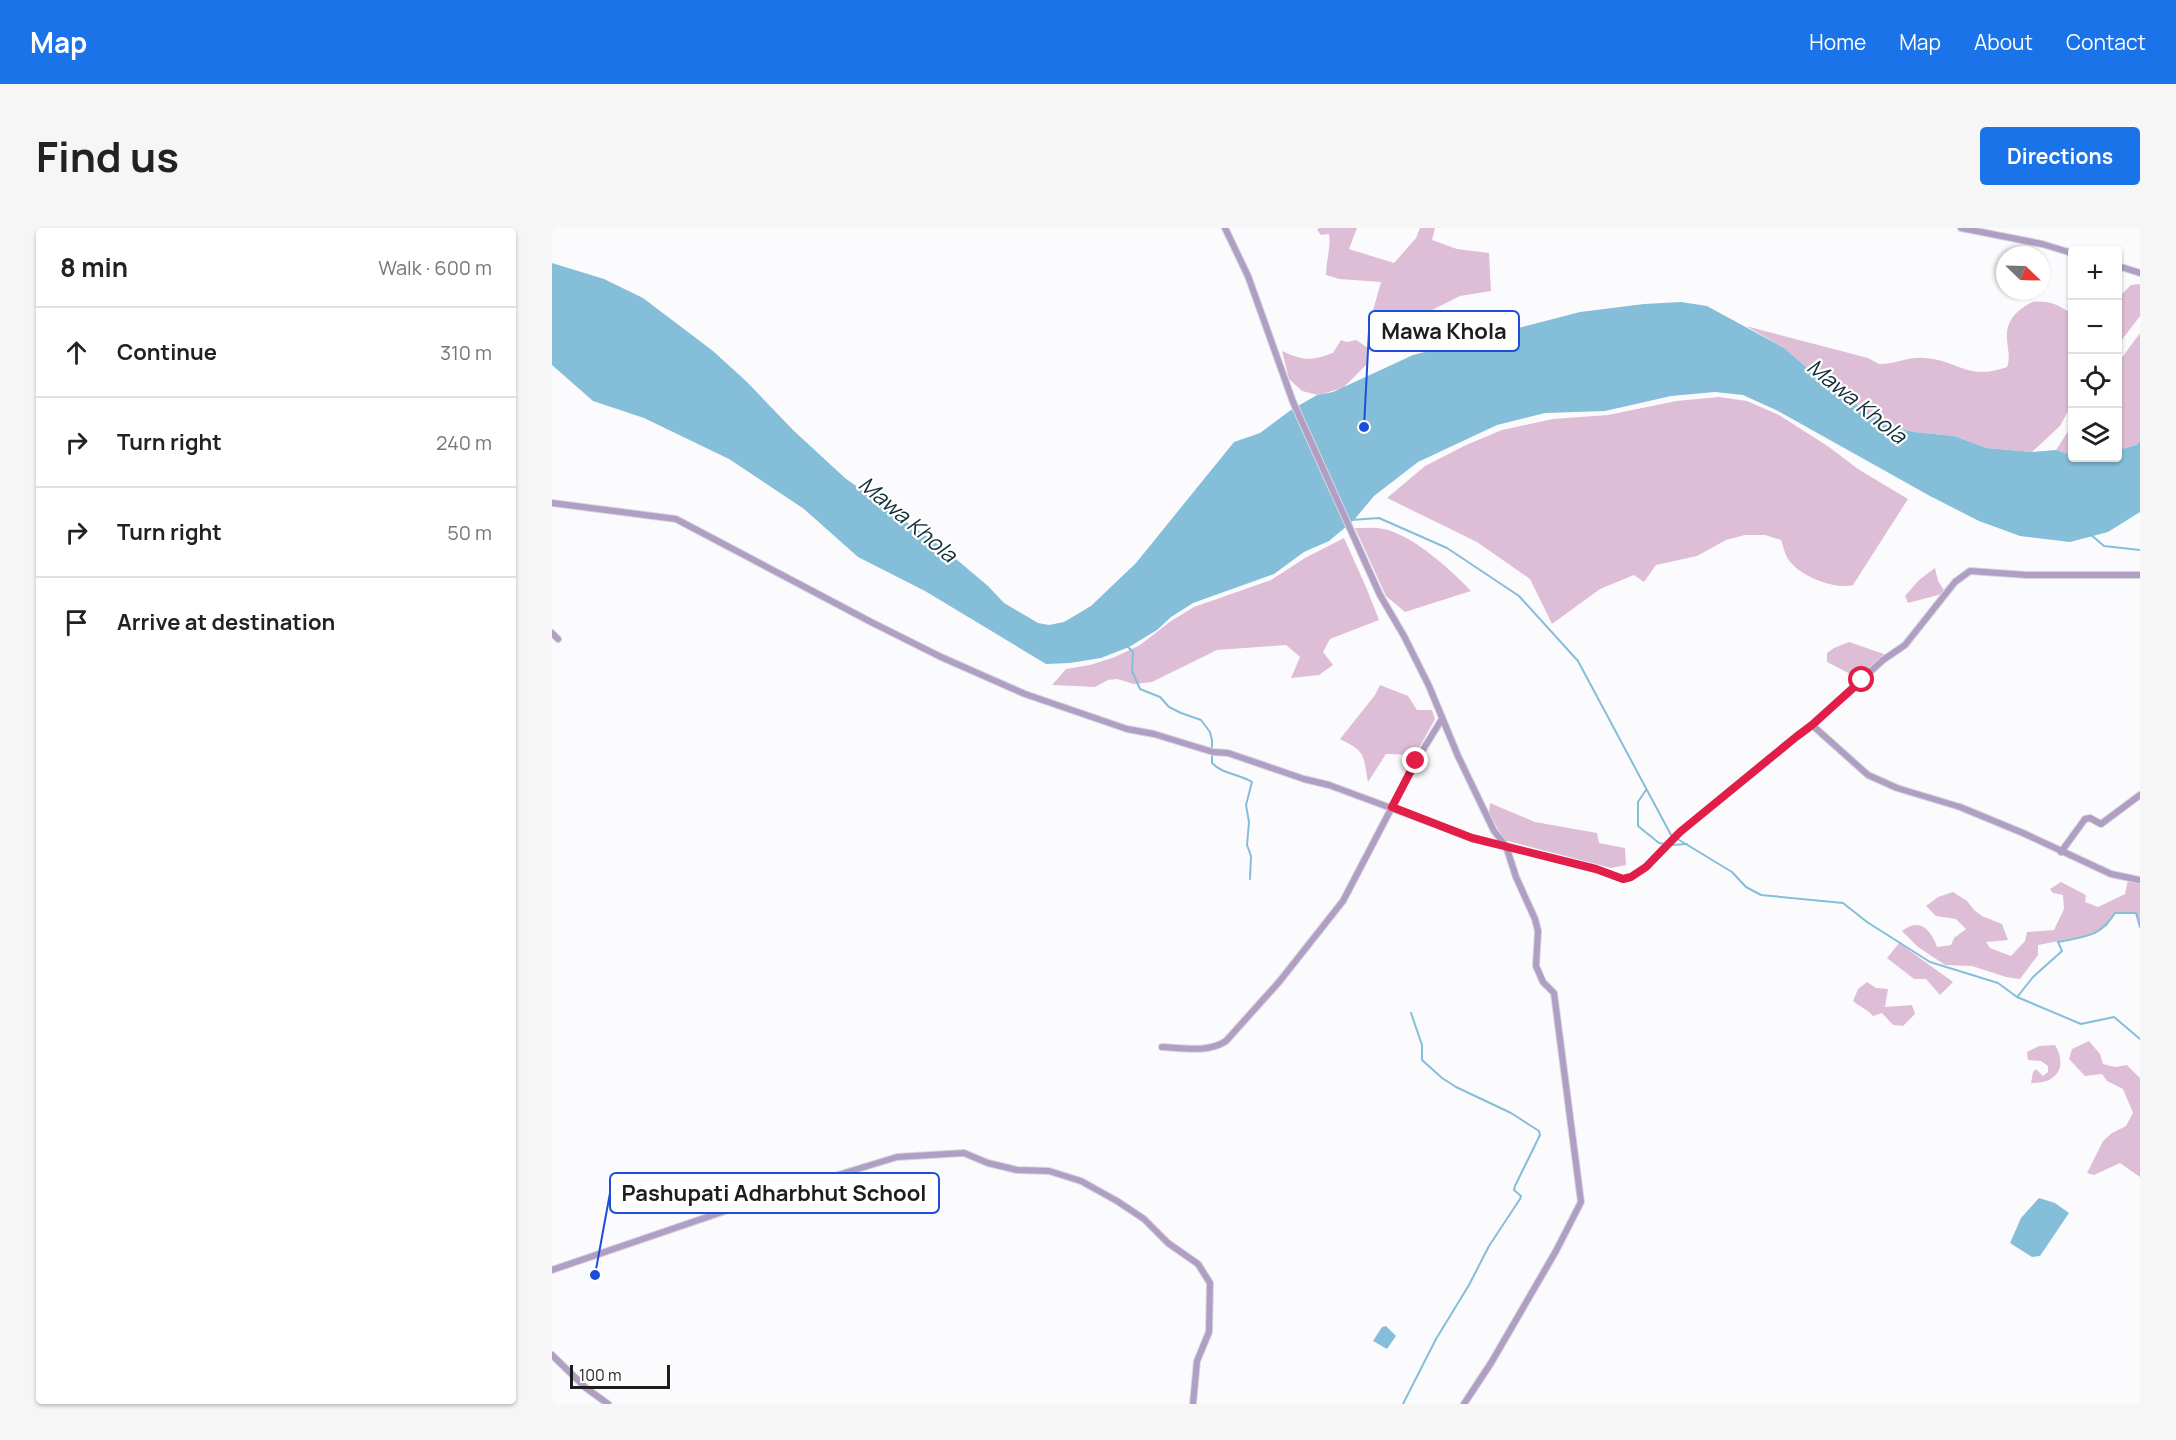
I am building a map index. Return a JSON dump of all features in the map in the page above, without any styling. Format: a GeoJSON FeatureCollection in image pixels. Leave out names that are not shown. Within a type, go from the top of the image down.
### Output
{"type":"FeatureCollection","features":[{"type":"Feature","properties":{"kind":"street"},"geometry":{"type":"LineString","coordinates":[[1225,228],[1248,276],[1293,402],[1380,595],[1429,686],[1494,831],[1506,846],[1516,877],[1535,919],[1538,931],[1536,966],[1543,982],[1554,993],[1581,1202],[1556,1251],[1491,1363],[1464,1404]]}},
{"type":"Feature","properties":{"kind":"street"},"geometry":{"type":"LineString","coordinates":[[1961,228],[2068,252]]}},
{"type":"Feature","properties":{"kind":"street"},"geometry":{"type":"LineString","coordinates":[[2122,267],[2140,273]]}},
{"type":"Feature","properties":{"kind":"street"},"geometry":{"type":"LineString","coordinates":[[552,503],[676,519],[870,622],[941,657],[1025,694],[1127,729],[1154,734],[1213,752],[1228,753],[1304,779],[1329,785],[1472,838],[1596,869],[1623,879],[1631,877],[1646,867],[1680,832],[1812,725],[1883,660],[1905,645],[1955,582],[1970,571],[2048,575],[2140,575]]}},
{"type":"Feature","properties":{"kind":"street"},"geometry":{"type":"LineString","coordinates":[[552,633],[558,639]]}},
{"type":"Feature","properties":{"kind":"street"},"geometry":{"type":"LineString","coordinates":[[1162,1047],[1218,1046],[1226,1041],[1279,982],[1338,908],[1416,761],[1442,719]]}},
{"type":"Feature","properties":{"kind":"street"},"geometry":{"type":"LineString","coordinates":[[1812,725],[1868,776],[1897,788],[1960,807],[2023,832],[2111,874],[2140,880]]}},
{"type":"Feature","properties":{"kind":"street"},"geometry":{"type":"LineString","coordinates":[[2061,852],[2085,819],[2090,818],[2101,824],[2140,795]]}},
{"type":"Feature","properties":{"kind":"street"},"geometry":{"type":"LineString","coordinates":[[552,1270],[769,1196],[897,1157],[964,1153],[988,1163],[1017,1170],[1048,1171],[1081,1181],[1144,1219],[1168,1243],[1198,1264],[1210,1282],[1209,1332],[1197,1361],[1193,1404]]}},
{"type":"Feature","properties":{"kind":"street"},"geometry":{"type":"LineString","coordinates":[[552,1356],[586,1388],[608,1404]]}},
{"type":"Feature","properties":{"kind":"shaded area"},"geometry":{"type":"Polygon","coordinates":[[[1319,228],[1357,228],[1349,249],[1394,263],[1416,238],[1420,228],[1435,228],[1432,240],[1457,249],[1489,253],[1491,291],[1460,296],[1412,320],[1379,317],[1372,314],[1381,282],[1339,279],[1326,275],[1329,234],[1321,235],[1317,230],[1319,228]]]}},
{"type":"Feature","properties":{"kind":"shaded area"},"geometry":{"type":"Polygon","coordinates":[[[2140,284],[2140,316],[2122,340],[2122,294],[2131,285],[2140,284]]]}},
{"type":"Feature","properties":{"kind":"shaded area"},"geometry":{"type":"Polygon","coordinates":[[[2032,302],[2044,302],[2068,311],[2068,411],[2060,426],[2032,452],[1987,448],[1954,436],[1914,432],[1888,426],[1819,378],[1784,348],[1746,326],[1868,358],[1879,364],[1925,358],[1982,372],[2007,367],[2009,359],[2008,326],[2022,308],[2032,302]]]}},
{"type":"Feature","properties":{"kind":"shaded area"},"geometry":{"type":"Polygon","coordinates":[[[2140,333],[2140,441],[2136,445],[2122,449],[2122,408],[2122,358],[2140,333]]]}},
{"type":"Feature","properties":{"kind":"shaded area"},"geometry":{"type":"Polygon","coordinates":[[[1341,340],[1347,342],[1356,340],[1368,348],[1367,364],[1343,388],[1318,395],[1302,391],[1289,379],[1282,351],[1307,359],[1318,357],[1333,353],[1341,340]]]}},
{"type":"Feature","properties":{"kind":"shaded area"},"geometry":{"type":"Polygon","coordinates":[[[1719,397],[1747,401],[1779,415],[1858,469],[1908,499],[1853,585],[1836,585],[1808,576],[1793,565],[1787,557],[1781,540],[1765,535],[1745,535],[1726,540],[1697,556],[1656,565],[1644,582],[1634,575],[1600,589],[1552,624],[1530,579],[1477,542],[1387,498],[1425,466],[1502,430],[1553,419],[1608,415],[1676,401],[1719,397]]]}},
{"type":"Feature","properties":{"kind":"shaded area"},"geometry":{"type":"Polygon","coordinates":[[[2068,431],[2068,454],[2056,450],[2068,431]]]}},
{"type":"Feature","properties":{"kind":"shaded area"},"geometry":{"type":"Polygon","coordinates":[[[1355,528],[1384,529],[1407,539],[1442,564],[1471,591],[1405,612],[1386,596],[1355,528]]]}},
{"type":"Feature","properties":{"kind":"shaded area"},"geometry":{"type":"Polygon","coordinates":[[[1344,538],[1379,620],[1330,639],[1323,652],[1333,665],[1319,675],[1291,678],[1300,657],[1286,645],[1217,650],[1152,682],[1134,684],[1117,679],[1108,680],[1095,687],[1052,685],[1066,669],[1090,665],[1115,657],[1140,645],[1194,607],[1271,580],[1305,558],[1344,538]]]}},
{"type":"Feature","properties":{"kind":"shaded area"},"geometry":{"type":"Polygon","coordinates":[[[1935,568],[1938,581],[1946,593],[1908,603],[1905,596],[1919,580],[1935,568]]]}},
{"type":"Feature","properties":{"kind":"shaded area"},"geometry":{"type":"Polygon","coordinates":[[[1849,642],[1884,654],[1883,660],[1862,680],[1827,662],[1827,653],[1849,642]]]}},
{"type":"Feature","properties":{"kind":"shaded area"},"geometry":{"type":"Polygon","coordinates":[[[1380,685],[1408,696],[1417,710],[1432,710],[1435,719],[1415,755],[1386,754],[1368,782],[1362,755],[1355,747],[1340,739],[1375,695],[1380,685]]]}},
{"type":"Feature","properties":{"kind":"shaded area"},"geometry":{"type":"Polygon","coordinates":[[[1490,803],[1535,822],[1597,833],[1599,843],[1625,848],[1626,865],[1611,868],[1504,840],[1489,813],[1490,803]]]}},
{"type":"Feature","properties":{"kind":"shaded area"},"geometry":{"type":"Polygon","coordinates":[[[2128,879],[2140,881],[2140,927],[2136,913],[2115,913],[2107,926],[2095,934],[2038,945],[2038,955],[2020,979],[1972,966],[1945,965],[1918,947],[1902,931],[1919,925],[1932,935],[1937,947],[1951,945],[1954,938],[1966,929],[1956,919],[1936,916],[1926,906],[1938,897],[1953,892],[1967,901],[1982,916],[2002,924],[2008,940],[1986,942],[1990,948],[2011,956],[2025,941],[2027,932],[2054,930],[2064,909],[2063,895],[2053,893],[2050,889],[2061,882],[2086,895],[2085,902],[2098,907],[2125,894],[2128,879]]]}},
{"type":"Feature","properties":{"kind":"shaded area"},"geometry":{"type":"Polygon","coordinates":[[[1899,943],[1953,982],[1940,995],[1926,979],[1914,979],[1887,958],[1899,943]]]}},
{"type":"Feature","properties":{"kind":"shaded area"},"geometry":{"type":"Polygon","coordinates":[[[1867,982],[1876,988],[1888,989],[1885,1007],[1912,1005],[1915,1014],[1903,1026],[1893,1025],[1882,1013],[1873,1016],[1853,1001],[1858,989],[1867,982]]]}},
{"type":"Feature","properties":{"kind":"shaded area"},"geometry":{"type":"Polygon","coordinates":[[[2089,1041],[2100,1054],[2103,1064],[2115,1067],[2127,1065],[2140,1078],[2140,1177],[2120,1163],[2094,1175],[2087,1173],[2103,1141],[2126,1126],[2133,1113],[2123,1089],[2107,1081],[2102,1074],[2085,1076],[2069,1059],[2072,1049],[2089,1041]]]}},
{"type":"Feature","properties":{"kind":"shaded area"},"geometry":{"type":"Polygon","coordinates":[[[2055,1045],[2060,1060],[2058,1073],[2048,1081],[2031,1083],[2033,1072],[2036,1069],[2043,1076],[2048,1072],[2048,1066],[2041,1061],[2028,1060],[2027,1052],[2039,1046],[2055,1045]]]}},
{"type":"Feature","properties":{"kind":"water"},"geometry":{"type":"Polygon","coordinates":[[[552,263],[604,279],[643,298],[713,351],[845,478],[943,548],[988,586],[1004,603],[1038,623],[1049,625],[1064,622],[1091,606],[1136,563],[1234,442],[1260,433],[1291,410],[1317,395],[1333,392],[1413,355],[1580,312],[1644,304],[1681,302],[1707,306],[1784,348],[1819,378],[1888,426],[1914,432],[1954,436],[1987,448],[2032,452],[2056,450],[2068,454],[2068,462],[2122,462],[2122,449],[2136,445],[2140,441],[2140,512],[2108,532],[2070,542],[2020,536],[1979,521],[1776,410],[1743,395],[1715,392],[1671,396],[1605,411],[1545,413],[1497,425],[1418,462],[1374,496],[1354,520],[1329,541],[1304,552],[1274,574],[1193,603],[1171,617],[1157,630],[1129,647],[1101,658],[1046,664],[925,591],[858,557],[804,509],[729,459],[644,418],[593,401],[552,365],[552,263]]]}},
{"type":"Feature","properties":{"kind":"water"},"geometry":{"type":"Polygon","coordinates":[[[2039,1198],[2055,1203],[2069,1213],[2040,1256],[2032,1257],[2010,1243],[2021,1218],[2039,1198]]]}},
{"type":"Feature","properties":{"kind":"water"},"geometry":{"type":"Polygon","coordinates":[[[1386,1326],[1396,1336],[1387,1349],[1373,1341],[1382,1327],[1386,1326]]]}},
{"type":"Feature","properties":{"kind":"waterway"},"geometry":{"type":"LineString","coordinates":[[1351,520],[1379,518],[1447,548],[1519,596],[1578,661],[1671,835],[1732,872],[1746,887],[1761,895],[1843,903],[1867,922],[1930,962],[1998,983],[2017,997],[2081,1024],[2114,1017],[2140,1039]]}},
{"type":"Feature","properties":{"kind":"waterway"},"geometry":{"type":"LineString","coordinates":[[2090,534],[2104,546],[2140,550]]}},
{"type":"Feature","properties":{"kind":"waterway"},"geometry":{"type":"LineString","coordinates":[[1127,646],[1133,652],[1132,671],[1140,689],[1160,697],[1169,707],[1201,720],[1210,732],[1212,763],[1216,767],[1252,782],[1246,805],[1249,822],[1247,845],[1251,856],[1250,879]]}},
{"type":"Feature","properties":{"kind":"waterway"},"geometry":{"type":"LineString","coordinates":[[1646,790],[1638,802],[1638,826],[1659,843],[1666,844]]}},
{"type":"Feature","properties":{"kind":"waterway"},"geometry":{"type":"LineString","coordinates":[[1671,845],[1687,844]]}},
{"type":"Feature","properties":{"kind":"waterway"},"geometry":{"type":"LineString","coordinates":[[2018,996],[2033,977],[2062,951],[2058,942],[2097,932],[2115,913],[2136,913],[2140,927]]}},
{"type":"Feature","properties":{"kind":"waterway"},"geometry":{"type":"LineString","coordinates":[[1403,1404],[1436,1339],[1469,1285],[1489,1246],[1520,1199],[1521,1196],[1514,1190],[1515,1186],[1540,1135],[1539,1131],[1511,1113],[1456,1087],[1422,1060],[1422,1045],[1411,1013]]}},
{"type":"Feature","properties":{"kind":"place","name":"Mawa Khola"},"geometry":{"type":"Point","coordinates":[1364,427]}},
{"type":"Feature","properties":{"kind":"place","name":"Pashupati Adharbhut School"},"geometry":{"type":"Point","coordinates":[595,1275]}},
{"type":"Feature","properties":{"kind":"route"},"geometry":{"type":"LineString","coordinates":[[1416,761],[1392,807],[1472,838],[1546,855],[1623,879],[1631,877],[1646,867],[1680,832],[1812,725],[1862,680]]}}]}
